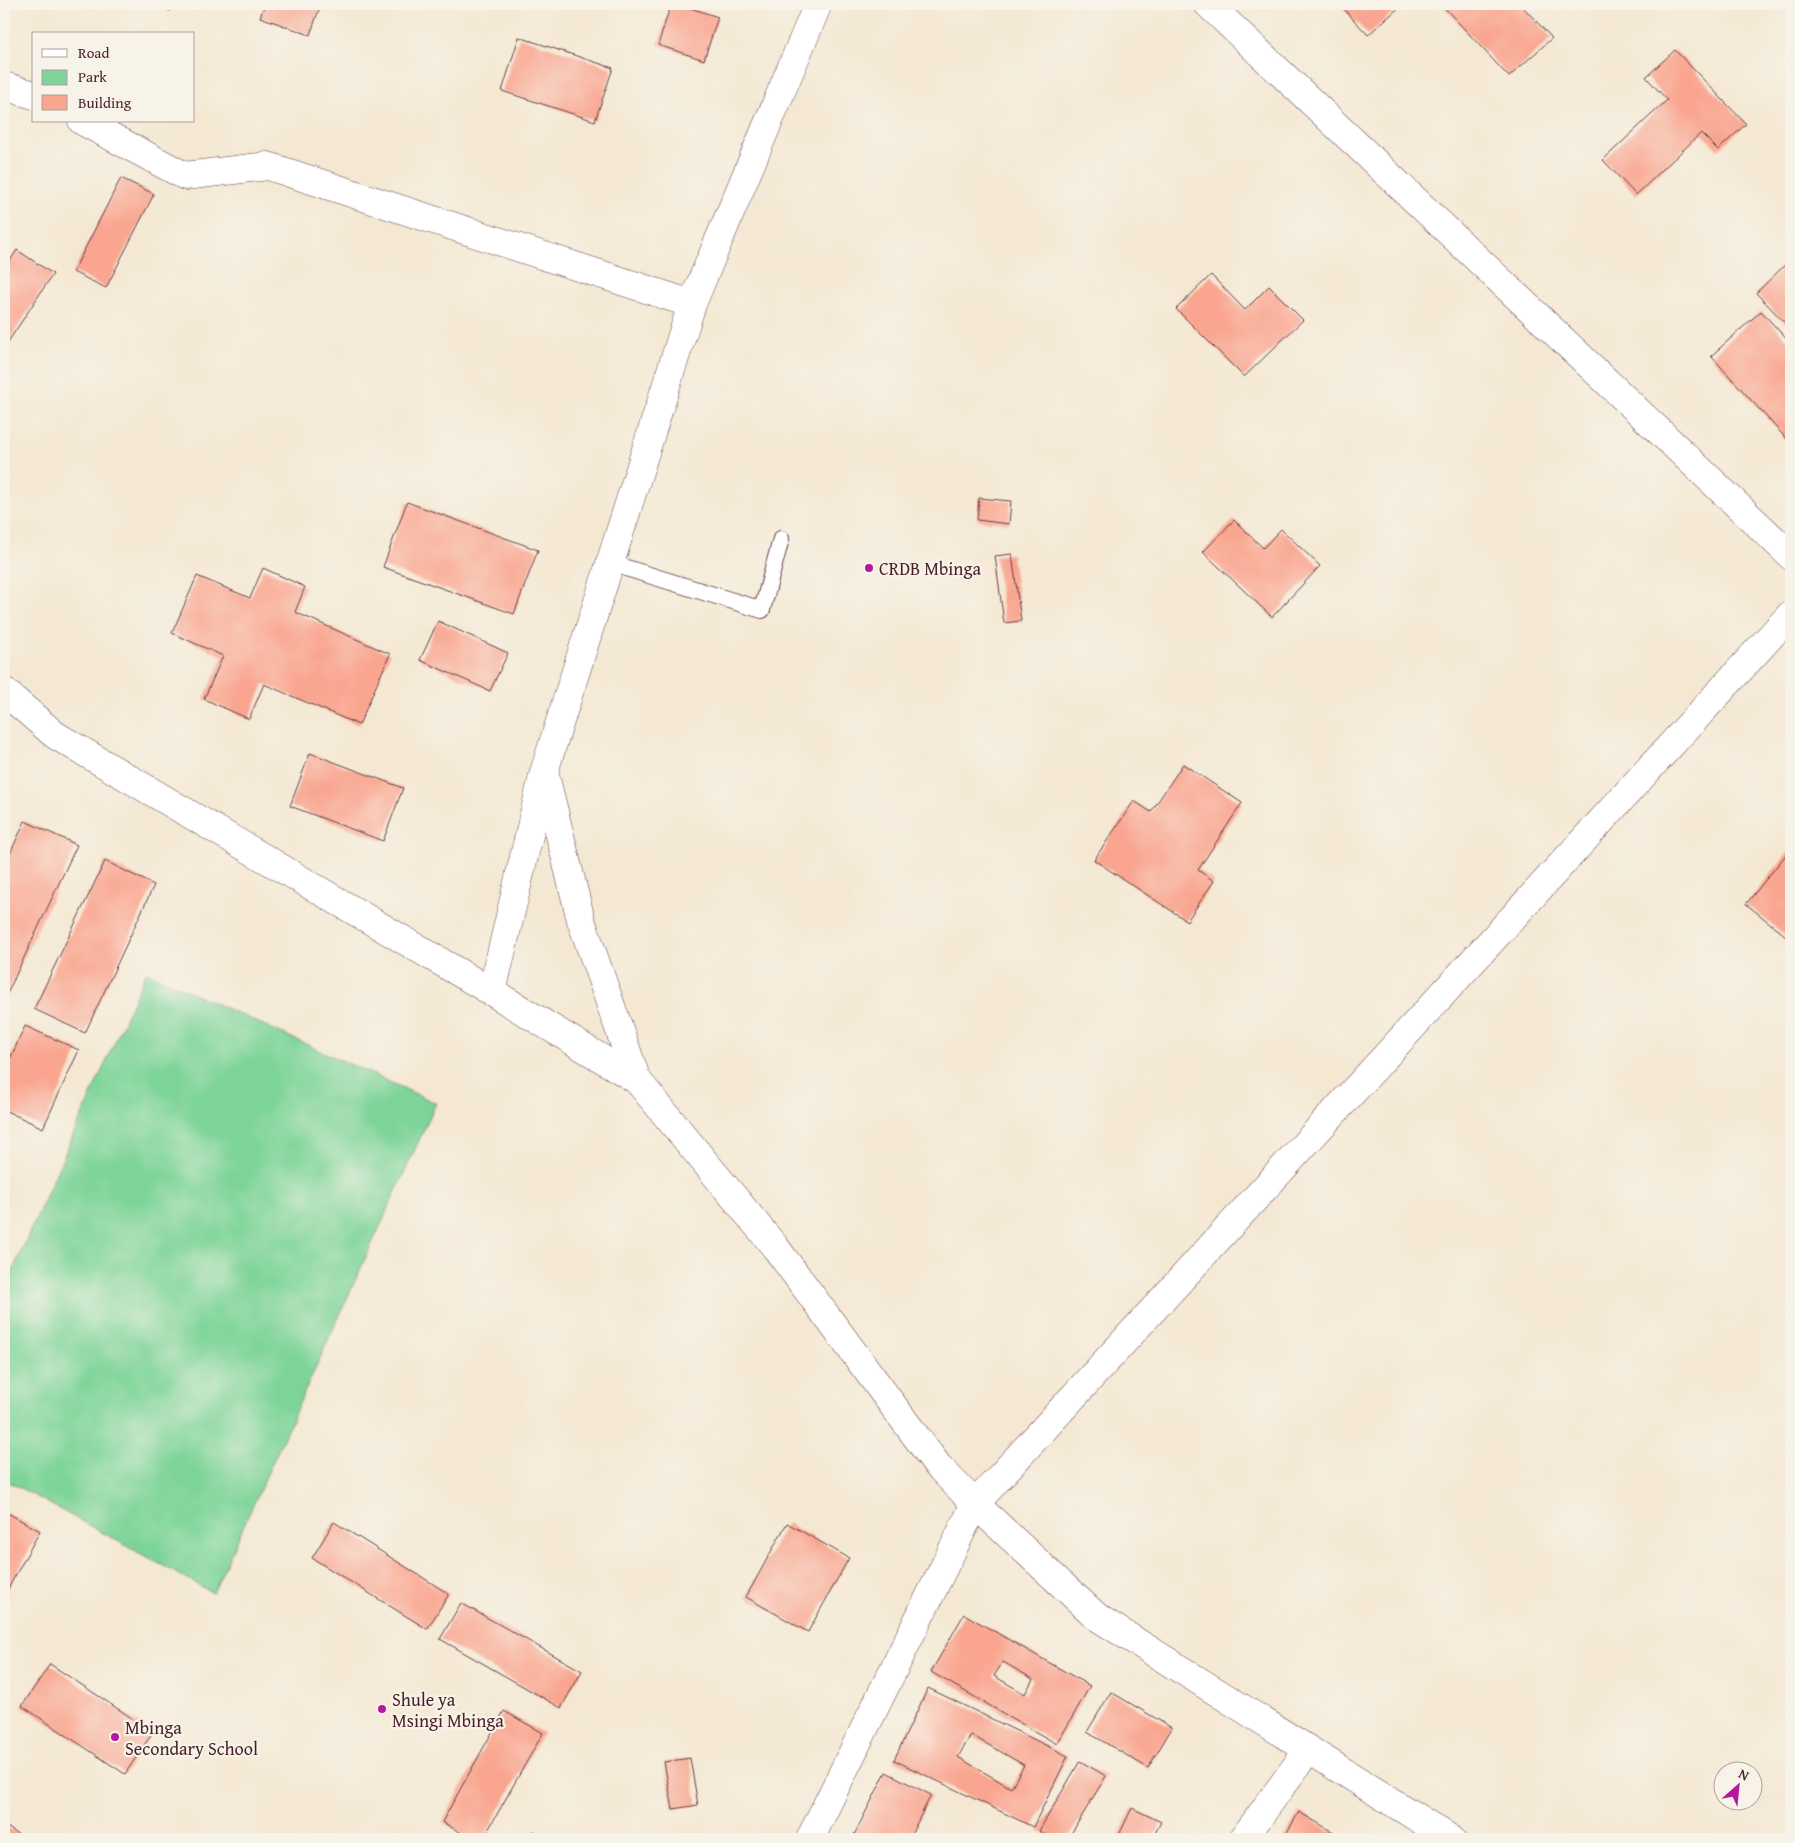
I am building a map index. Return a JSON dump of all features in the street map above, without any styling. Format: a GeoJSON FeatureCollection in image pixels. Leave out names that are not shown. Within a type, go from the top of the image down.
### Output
{"type":"FeatureCollection","features":[{"type":"Feature","properties":{"kind":"street"},"geometry":{"type":"LineString","coordinates":[[492,992],[544,772],[692,304],[818,4]]}},
{"type":"Feature","properties":{"kind":"street"},"geometry":{"type":"LineString","coordinates":[[1208,4],[1791,556]]}},
{"type":"Feature","properties":{"kind":"street"},"geometry":{"type":"LineString","coordinates":[[4,86],[32,94]]}},
{"type":"Feature","properties":{"kind":"street"},"geometry":{"type":"LineString","coordinates":[[84,122],[186,176],[268,166],[692,304]]}},
{"type":"Feature","properties":{"kind":"street"},"geometry":{"type":"LineString","coordinates":[[810,1839],[975,1504],[1791,614]]}},
{"type":"Feature","properties":{"kind":"street"},"geometry":{"type":"LineString","coordinates":[[4,691],[55,735],[492,992],[637,1080],[776,1248],[938,1466],[975,1504],[1097,1617],[1451,1839]]}},
{"type":"Feature","properties":{"kind":"street"},"geometry":{"type":"LineString","coordinates":[[544,772],[581,920],[637,1080]]}},
{"type":"Feature","properties":{"kind":"street"},"geometry":{"type":"LineString","coordinates":[[1243,1839],[1308,1750]]}},
{"type":"Feature","properties":{"kind":"lane"},"geometry":{"type":"LineString","coordinates":[[610,563],[762,610],[781,539]]}},
{"type":"Feature","properties":{"kind":"green space"},"geometry":{"type":"Polygon","coordinates":[[[146,972],[436,1103],[213,1593],[4,1479],[4,1290],[146,972]]]}},
{"type":"Feature","properties":{"kind":"building"},"geometry":{"type":"Polygon","coordinates":[[[155,4],[173,4],[170,11],[155,4]]]}},
{"type":"Feature","properties":{"kind":"building"},"geometry":{"type":"Polygon","coordinates":[[[265,4],[321,4],[310,35],[260,17],[265,4]]]}},
{"type":"Feature","properties":{"kind":"building"},"geometry":{"type":"Polygon","coordinates":[[[671,4],[678,4],[718,17],[704,60],[658,45],[671,4]]]}},
{"type":"Feature","properties":{"kind":"building"},"geometry":{"type":"Polygon","coordinates":[[[1339,4],[1403,4],[1368,35],[1339,4]]]}},
{"type":"Feature","properties":{"kind":"building"},"geometry":{"type":"Polygon","coordinates":[[[1441,4],[1520,4],[1552,38],[1509,77],[1441,4]]]}},
{"type":"Feature","properties":{"kind":"building"},"geometry":{"type":"Polygon","coordinates":[[[519,37],[613,68],[595,121],[502,91],[519,37]]]}},
{"type":"Feature","properties":{"kind":"building"},"geometry":{"type":"Polygon","coordinates":[[[1675,50],[1746,124],[1718,150],[1701,133],[1636,195],[1603,160],[1667,100],[1646,77],[1675,50]]]}},
{"type":"Feature","properties":{"kind":"building"},"geometry":{"type":"Polygon","coordinates":[[[121,178],[154,194],[106,288],[73,272],[121,178]]]}},
{"type":"Feature","properties":{"kind":"building"},"geometry":{"type":"Polygon","coordinates":[[[17,250],[53,274],[4,348],[4,270],[17,250]]]}},
{"type":"Feature","properties":{"kind":"building"},"geometry":{"type":"Polygon","coordinates":[[[1791,259],[1791,324],[1789,327],[1756,293],[1791,259]]]}},
{"type":"Feature","properties":{"kind":"building"},"geometry":{"type":"Polygon","coordinates":[[[1211,275],[1245,310],[1269,286],[1303,320],[1244,377],[1176,309],[1211,275]]]}},
{"type":"Feature","properties":{"kind":"building"},"geometry":{"type":"Polygon","coordinates":[[[1761,311],[1791,344],[1791,444],[1711,356],[1761,311]]]}},
{"type":"Feature","properties":{"kind":"building"},"geometry":{"type":"Polygon","coordinates":[[[979,498],[1011,501],[1009,524],[977,520],[979,498]]]}},
{"type":"Feature","properties":{"kind":"building"},"geometry":{"type":"Polygon","coordinates":[[[407,502],[538,550],[514,614],[383,567],[407,502]]]}},
{"type":"Feature","properties":{"kind":"building"},"geometry":{"type":"Polygon","coordinates":[[[1234,520],[1263,548],[1281,529],[1320,566],[1272,617],[1203,552],[1234,520]]]}},
{"type":"Feature","properties":{"kind":"building"},"geometry":{"type":"Polygon","coordinates":[[[1012,554],[1021,621],[1004,623],[995,556],[1012,554]]]}},
{"type":"Feature","properties":{"kind":"building"},"geometry":{"type":"Polygon","coordinates":[[[263,568],[305,587],[295,612],[390,654],[359,725],[264,684],[249,719],[204,699],[223,656],[172,633],[197,576],[250,598],[263,568]]]}},
{"type":"Feature","properties":{"kind":"building"},"geometry":{"type":"Polygon","coordinates":[[[438,621],[508,653],[490,691],[420,660],[438,621]]]}},
{"type":"Feature","properties":{"kind":"building"},"geometry":{"type":"Polygon","coordinates":[[[310,753],[403,788],[383,841],[290,806],[310,753]]]}},
{"type":"Feature","properties":{"kind":"building"},"geometry":{"type":"Polygon","coordinates":[[[1183,764],[1242,803],[1198,870],[1214,881],[1187,921],[1094,860],[1134,801],[1151,812],[1183,764]]]}},
{"type":"Feature","properties":{"kind":"building"},"geometry":{"type":"Polygon","coordinates":[[[25,821],[77,845],[6,996],[4,995],[4,867],[25,821]]]}},
{"type":"Feature","properties":{"kind":"building"},"geometry":{"type":"Polygon","coordinates":[[[1789,851],[1791,853],[1791,940],[1746,904],[1789,851]]]}},
{"type":"Feature","properties":{"kind":"building"},"geometry":{"type":"Polygon","coordinates":[[[105,861],[154,885],[85,1033],[34,1009],[105,861]]]}},
{"type":"Feature","properties":{"kind":"building"},"geometry":{"type":"Polygon","coordinates":[[[25,1026],[79,1050],[43,1128],[4,1110],[4,1072],[25,1026]]]}},
{"type":"Feature","properties":{"kind":"building"},"geometry":{"type":"Polygon","coordinates":[[[4,1511],[40,1531],[4,1596],[4,1511]]]}},
{"type":"Feature","properties":{"kind":"building"},"geometry":{"type":"Polygon","coordinates":[[[334,1522],[449,1594],[427,1629],[312,1558],[334,1522]]]}},
{"type":"Feature","properties":{"kind":"building"},"geometry":{"type":"Polygon","coordinates":[[[787,1523],[849,1558],[808,1632],[746,1597],[787,1523]]]}},
{"type":"Feature","properties":{"kind":"building"},"geometry":{"type":"Polygon","coordinates":[[[461,1603],[582,1671],[561,1708],[440,1639],[461,1603]]]}},
{"type":"Feature","properties":{"kind":"building"},"geometry":{"type":"Polygon","coordinates":[[[964,1614],[1090,1686],[1057,1744],[931,1672],[964,1614]],[[1003,1662],[994,1676],[1025,1694],[1033,1679],[1003,1662]]]}},
{"type":"Feature","properties":{"kind":"building"},"geometry":{"type":"Polygon","coordinates":[[[50,1664],[153,1732],[125,1774],[22,1706],[50,1664]]]}},
{"type":"Feature","properties":{"kind":"building"},"geometry":{"type":"Polygon","coordinates":[[[928,1688],[1068,1756],[1033,1827],[894,1760],[928,1688]],[[971,1735],[958,1757],[1011,1788],[1024,1765],[971,1735]]]}},
{"type":"Feature","properties":{"kind":"building"},"geometry":{"type":"Polygon","coordinates":[[[1111,1692],[1172,1728],[1148,1768],[1087,1732],[1111,1692]]]}},
{"type":"Feature","properties":{"kind":"building"},"geometry":{"type":"Polygon","coordinates":[[[504,1711],[543,1733],[483,1839],[472,1839],[442,1822],[504,1711]]]}},
{"type":"Feature","properties":{"kind":"building"},"geometry":{"type":"Polygon","coordinates":[[[690,1758],[698,1805],[673,1809],[664,1762],[690,1758]]]}},
{"type":"Feature","properties":{"kind":"building"},"geometry":{"type":"Polygon","coordinates":[[[1080,1761],[1106,1776],[1068,1839],[1053,1839],[1039,1831],[1080,1761]]]}},
{"type":"Feature","properties":{"kind":"building"},"geometry":{"type":"Polygon","coordinates":[[[886,1772],[931,1795],[909,1839],[858,1839],[853,1837],[886,1772]]]}},
{"type":"Feature","properties":{"kind":"building"},"geometry":{"type":"Polygon","coordinates":[[[1132,1808],[1161,1822],[1152,1839],[1117,1839],[1132,1808]]]}},
{"type":"Feature","properties":{"kind":"building"},"geometry":{"type":"Polygon","coordinates":[[[1299,1812],[1345,1839],[1283,1839],[1299,1812]]]}},
{"type":"Feature","properties":{"kind":"building"},"geometry":{"type":"Polygon","coordinates":[[[4,1825],[25,1839],[4,1839],[4,1825]]]}},
{"type":"Feature","properties":{"kind":"building"},"geometry":{"type":"Polygon","coordinates":[[[535,1831],[540,1839],[522,1839],[535,1831]]]}},
{"type":"Feature","properties":{"kind":"place","name":"CRDB Mbinga"},"geometry":{"type":"Point","coordinates":[869,568]}},
{"type":"Feature","properties":{"kind":"place","name":"Shule ya Msingi Mbinga"},"geometry":{"type":"Point","coordinates":[382,1709]}},
{"type":"Feature","properties":{"kind":"place","name":"Mbinga Secondary School"},"geometry":{"type":"Point","coordinates":[115,1737]}}]}
